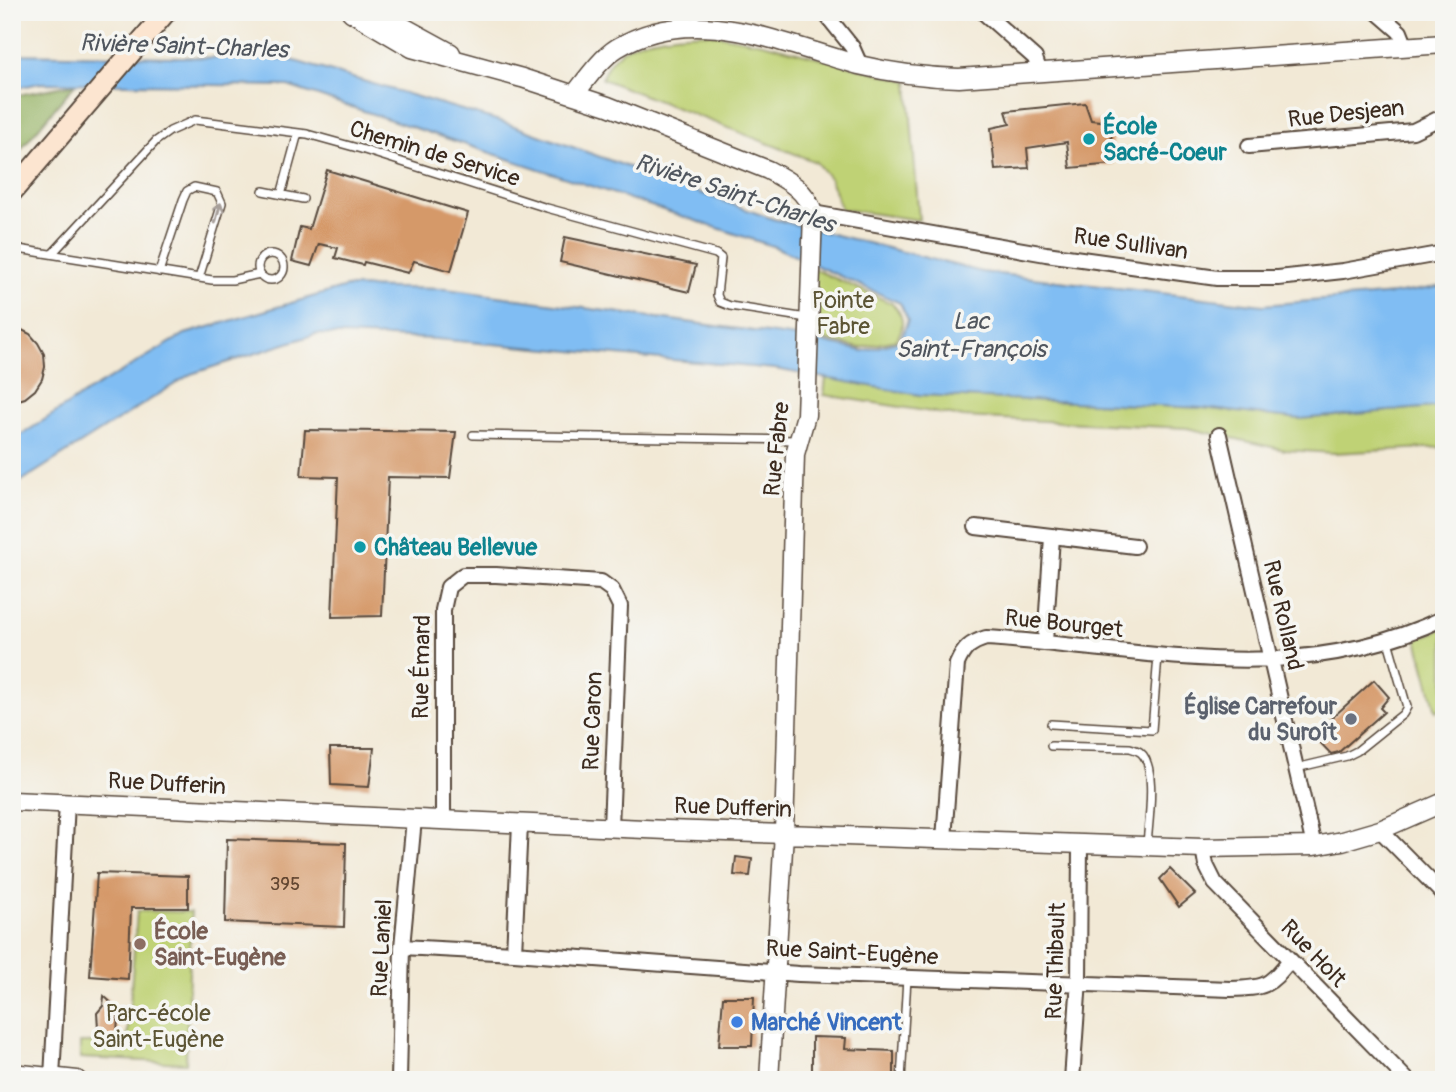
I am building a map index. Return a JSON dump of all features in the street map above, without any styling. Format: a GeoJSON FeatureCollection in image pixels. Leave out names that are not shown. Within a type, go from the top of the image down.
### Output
{"type":"FeatureCollection","features":[{"type":"Feature","properties":{"kind":"main road"},"geometry":{"type":"LineString","coordinates":[[12,192],[166,12]]}},
{"type":"Feature","properties":{"kind":"street"},"geometry":{"type":"LineString","coordinates":[[824,12],[852,47],[860,65]]}},
{"type":"Feature","properties":{"kind":"street"},"geometry":{"type":"LineString","coordinates":[[983,12],[1035,58],[1040,73]]}},
{"type":"Feature","properties":{"kind":"street"},"geometry":{"type":"LineString","coordinates":[[1377,12],[1400,32],[1406,47]]}},
{"type":"Feature","properties":{"kind":"street"},"geometry":{"type":"LineString","coordinates":[[362,14],[430,41],[462,62],[608,106],[768,170],[805,194],[813,213]]}},
{"type":"Feature","properties":{"kind":"street"},"geometry":{"type":"LineString","coordinates":[[574,95],[615,49],[643,35],[717,26],[807,48],[860,65],[922,77],[959,78],[1444,44]]}},
{"type":"Feature","properties":{"kind":"street","name":"Rue Desjean"},"geometry":{"type":"LineString","coordinates":[[1249,146],[1413,131],[1444,116]]}},
{"type":"Feature","properties":{"kind":"street","name":"Rue Sullivan"},"geometry":{"type":"LineString","coordinates":[[813,213],[1046,254],[1217,278],[1278,278],[1343,271],[1444,253]]}},
{"type":"Feature","properties":{"kind":"street","name":"Rue Fabre"},"geometry":{"type":"LineString","coordinates":[[769,1080],[784,833],[795,454],[806,415],[813,213]]}},
{"type":"Feature","properties":{"kind":"street","name":"Rue Rolland"},"geometry":{"type":"LineString","coordinates":[[1219,435],[1314,846]]}},
{"type":"Feature","properties":{"kind":"street"},"geometry":{"type":"LineString","coordinates":[[976,527],[1135,546]]}},
{"type":"Feature","properties":{"kind":"street"},"geometry":{"type":"LineString","coordinates":[[1045,642],[1052,537]]}},
{"type":"Feature","properties":{"kind":"street","name":"Rue Émard"},"geometry":{"type":"LineString","coordinates":[[443,820],[443,610],[448,587],[463,575],[601,582],[612,590],[620,607],[619,616]]}},
{"type":"Feature","properties":{"kind":"street","name":"Rue Caron"},"geometry":{"type":"LineString","coordinates":[[611,827],[619,616]]}},
{"type":"Feature","properties":{"kind":"street","name":"Rue Bourget"},"geometry":{"type":"LineString","coordinates":[[944,839],[957,664],[963,650],[972,643],[986,638],[1045,642],[1235,662],[1340,652],[1388,641],[1444,618]]}},
{"type":"Feature","properties":{"kind":"street","name":"Rue Dufferin"},"geometry":{"type":"LineString","coordinates":[[12,801],[520,824],[1202,848],[1314,846],[1380,830],[1444,802]]}},
{"type":"Feature","properties":{"kind":"street"},"geometry":{"type":"LineString","coordinates":[[52,1077],[67,803]]}},
{"type":"Feature","properties":{"kind":"street","name":"Rue Laniel"},"geometry":{"type":"LineString","coordinates":[[399,1080],[401,947],[414,819]]}},
{"type":"Feature","properties":{"kind":"street"},"geometry":{"type":"LineString","coordinates":[[514,953],[520,824]]}},
{"type":"Feature","properties":{"kind":"street"},"geometry":{"type":"LineString","coordinates":[[1380,830],[1444,895]]}},
{"type":"Feature","properties":{"kind":"street","name":"Rue Thibault"},"geometry":{"type":"LineString","coordinates":[[1072,1080],[1079,984],[1080,844]]}},
{"type":"Feature","properties":{"kind":"street","name":"Rue Holt"},"geometry":{"type":"LineString","coordinates":[[1202,848],[1206,865],[1215,883],[1407,1080]]}},
{"type":"Feature","properties":{"kind":"street","name":"Rue Saint-Eugène"},"geometry":{"type":"LineString","coordinates":[[401,947],[907,978],[1250,988],[1270,983],[1289,961]]}},
{"type":"Feature","properties":{"kind":"street"},"geometry":{"type":"LineString","coordinates":[[12,1073],[77,1080]]}},
{"type":"Feature","properties":{"kind":"lane","name":"Chemin de Service"},"geometry":{"type":"LineString","coordinates":[[52,254],[156,141],[181,125],[195,120],[214,121],[298,133],[361,149],[547,208],[716,254],[721,258],[717,295],[720,302],[808,326]]}},
{"type":"Feature","properties":{"kind":"lane"},"geometry":{"type":"LineString","coordinates":[[281,195],[298,133]]}},
{"type":"Feature","properties":{"kind":"lane"},"geometry":{"type":"LineString","coordinates":[[159,272],[183,200],[187,191],[194,187],[217,192],[222,203],[199,278]]}},
{"type":"Feature","properties":{"kind":"lane"},"geometry":{"type":"LineString","coordinates":[[263,191],[303,199]]}},
{"type":"Feature","properties":{"kind":"lane"},"geometry":{"type":"LineString","coordinates":[[12,248],[199,278],[232,280],[260,274]]}},
{"type":"Feature","properties":{"kind":"lane"},"geometry":{"type":"LineString","coordinates":[[473,435],[799,440]]}},
{"type":"Feature","properties":{"kind":"lane"},"geometry":{"type":"LineString","coordinates":[[1296,768],[1347,757],[1404,714],[1408,707],[1388,641]]}},
{"type":"Feature","properties":{"kind":"lane"},"geometry":{"type":"LineString","coordinates":[[1051,724],[1152,730],[1158,656]]}},
{"type":"Feature","properties":{"kind":"lane"},"geometry":{"type":"LineString","coordinates":[[1051,746],[1130,748],[1140,752],[1146,759],[1151,780],[1147,846]]}},
{"type":"Feature","properties":{"kind":"lane"},"geometry":{"type":"LineString","coordinates":[[901,1080],[907,978]]}},
{"type":"Feature","properties":{"kind":"green space"},"geometry":{"type":"Polygon","coordinates":[[[707,33],[763,43],[908,81],[919,220],[841,209],[830,179],[816,162],[602,79],[608,64],[631,46],[661,37],[707,33]]]}},
{"type":"Feature","properties":{"kind":"green space"},"geometry":{"type":"Polygon","coordinates":[[[75,84],[12,160],[12,96],[75,84]]]}},
{"type":"Feature","properties":{"kind":"green space","name":"Pointe Fabre"},"geometry":{"type":"Polygon","coordinates":[[[814,269],[891,303],[902,320],[896,340],[860,348],[812,337],[814,269]]]}},
{"type":"Feature","properties":{"kind":"green space"},"geometry":{"type":"Polygon","coordinates":[[[826,378],[920,395],[1202,408],[1300,419],[1444,406],[1444,447],[1334,453],[1285,450],[1187,428],[963,417],[824,395],[826,378]]]}},
{"type":"Feature","properties":{"kind":"green space"},"geometry":{"type":"Polygon","coordinates":[[[1444,628],[1444,707],[1436,711],[1417,639],[1444,628]]]}},
{"type":"Feature","properties":{"kind":"green space","name":"Parc-école Saint-Eugène"},"geometry":{"type":"Polygon","coordinates":[[[137,911],[191,912],[186,1063],[80,1058],[80,1043],[127,1043],[137,911]]]}},
{"type":"Feature","properties":{"kind":"water","name":"Lac Saint-François"},"geometry":{"type":"Polygon","coordinates":[[[12,54],[288,59],[503,122],[773,219],[982,272],[1263,305],[1394,294],[1444,286],[1444,406],[1300,419],[1202,408],[920,395],[775,369],[435,339],[316,334],[191,374],[12,487],[12,441],[87,392],[185,334],[346,287],[446,289],[804,338],[863,351],[900,341],[908,320],[900,303],[775,247],[288,86],[40,83],[12,89],[12,54]]]}},
{"type":"Feature","properties":{"kind":"building","name":"École Sacré-Coeur"},"geometry":{"type":"Polygon","coordinates":[[[1085,103],[1091,120],[1110,122],[1114,164],[1070,168],[1067,142],[1027,148],[1029,168],[995,170],[991,128],[1010,124],[1006,111],[1085,103]]]}},
{"type":"Feature","properties":{"kind":"building"},"geometry":{"type":"Polygon","coordinates":[[[327,170],[468,213],[451,271],[414,261],[408,273],[364,262],[363,265],[335,258],[338,248],[319,244],[311,266],[292,261],[300,227],[309,229],[327,170]]]}},
{"type":"Feature","properties":{"kind":"building"},"geometry":{"type":"Polygon","coordinates":[[[565,237],[696,265],[689,292],[560,262],[565,237]]]}},
{"type":"Feature","properties":{"kind":"building"},"geometry":{"type":"Polygon","coordinates":[[[12,325],[30,334],[38,343],[44,354],[45,367],[35,390],[25,398],[12,402],[12,325]]]}},
{"type":"Feature","properties":{"kind":"building","name":"Château Bellevue"},"geometry":{"type":"Polygon","coordinates":[[[305,430],[456,432],[450,478],[388,477],[382,616],[332,617],[338,477],[301,476],[305,430]]]}},
{"type":"Feature","properties":{"kind":"building","name":"Église Carrefour du Suroît"},"geometry":{"type":"Polygon","coordinates":[[[1374,680],[1389,697],[1380,708],[1384,712],[1339,752],[1331,754],[1313,735],[1374,680]]]}},
{"type":"Feature","properties":{"kind":"building"},"geometry":{"type":"Polygon","coordinates":[[[330,748],[374,748],[369,787],[331,785],[330,748]]]}},
{"type":"Feature","properties":{"kind":"building"},"geometry":{"type":"Polygon","coordinates":[[[227,839],[346,843],[344,927],[225,922],[227,839]]]}},
{"type":"Feature","properties":{"kind":"building"},"geometry":{"type":"Polygon","coordinates":[[[736,857],[752,859],[750,876],[734,875],[736,857]]]}},
{"type":"Feature","properties":{"kind":"building"},"geometry":{"type":"Polygon","coordinates":[[[1170,869],[1195,894],[1179,907],[1160,879],[1170,869]]]}},
{"type":"Feature","properties":{"kind":"building"},"geometry":{"type":"Polygon","coordinates":[[[97,873],[188,876],[188,908],[131,908],[128,979],[90,976],[97,873]]]}},
{"type":"Feature","properties":{"kind":"building"},"geometry":{"type":"Polygon","coordinates":[[[104,996],[118,1009],[117,1043],[99,1042],[97,1013],[103,1006],[104,996]]]}},
{"type":"Feature","properties":{"kind":"building","name":"Marché Vincent"},"geometry":{"type":"Polygon","coordinates":[[[723,997],[754,997],[752,1046],[719,1046],[723,997]]]}},
{"type":"Feature","properties":{"kind":"building"},"geometry":{"type":"Polygon","coordinates":[[[812,1037],[846,1038],[845,1049],[894,1051],[894,1080],[812,1080],[812,1037]]]}},
{"type":"Feature","properties":{"kind":"place","name":"École Sacré-Coeur"},"geometry":{"type":"Point","coordinates":[1089,139]}},
{"type":"Feature","properties":{"kind":"place","name":"Château Bellevue"},"geometry":{"type":"Point","coordinates":[360,547]}},
{"type":"Feature","properties":{"kind":"place","name":"Église Carrefour du Suroît"},"geometry":{"type":"Point","coordinates":[1351,719]}},
{"type":"Feature","properties":{"kind":"place","name":"École Saint-Eugène"},"geometry":{"type":"Point","coordinates":[140,944]}},
{"type":"Feature","properties":{"kind":"place","name":"Marché Vincent"},"geometry":{"type":"Point","coordinates":[737,1022]}},
{"type":"Feature","properties":{"kind":"water label","name":"Rivière Saint-Charles"},"geometry":{"type":"Point","coordinates":[184,46]}},
{"type":"Feature","properties":{"kind":"water label","name":"Rivière Saint-Charles"},"geometry":{"type":"Point","coordinates":[735,193]}}]}
